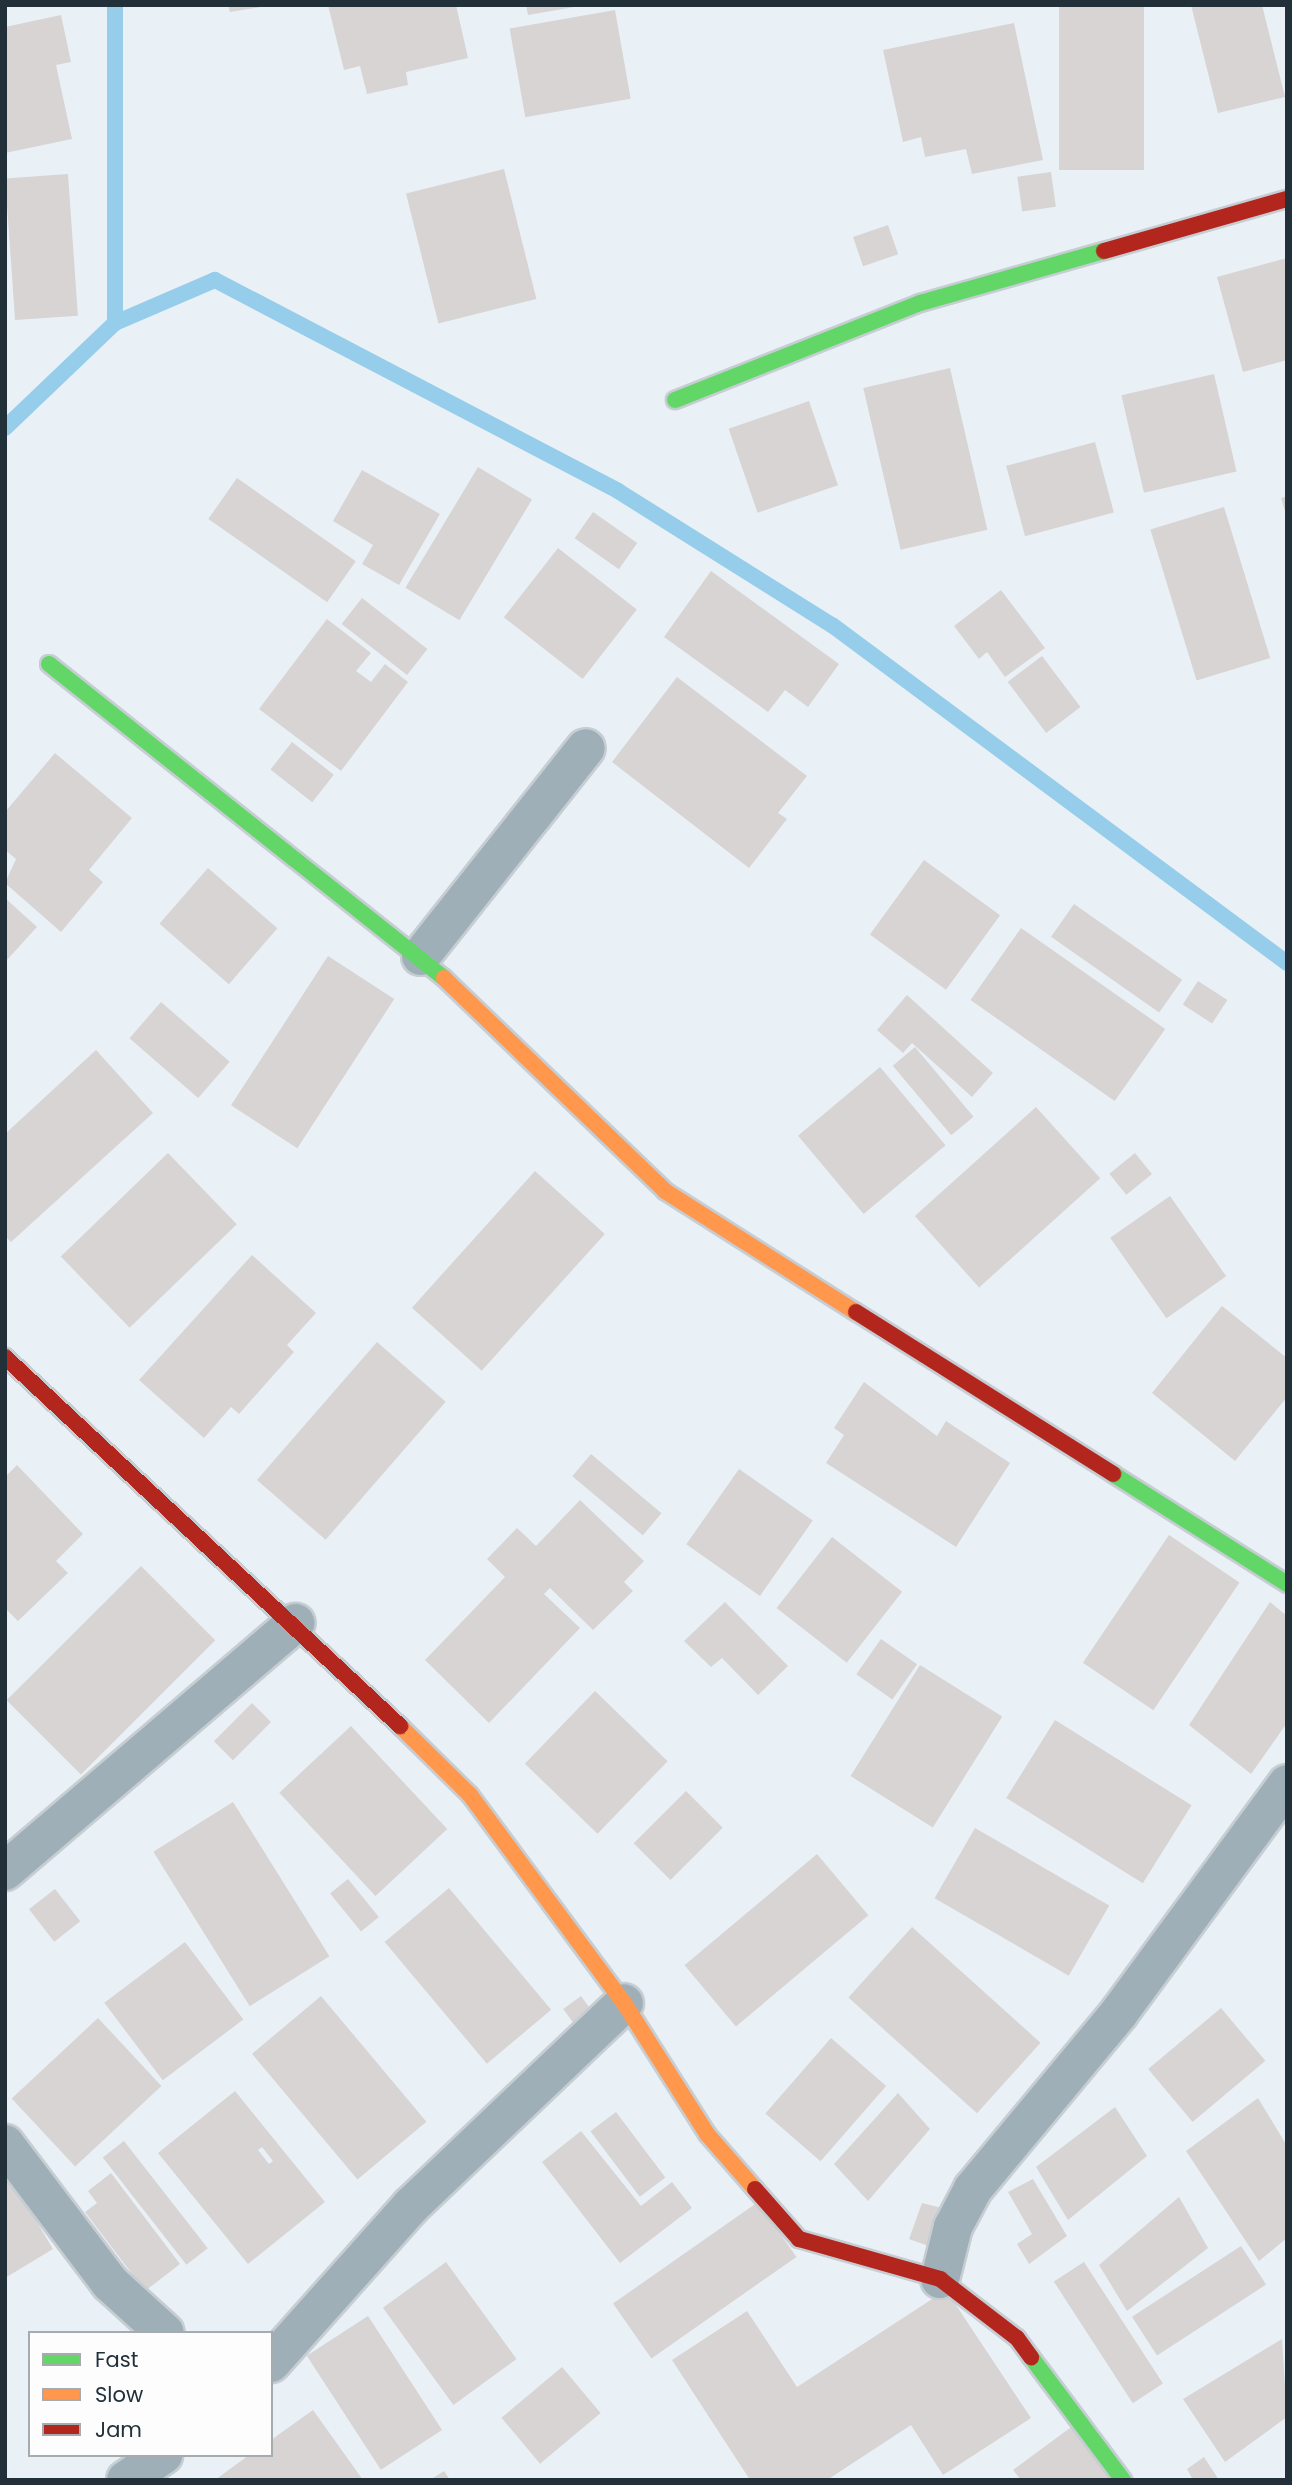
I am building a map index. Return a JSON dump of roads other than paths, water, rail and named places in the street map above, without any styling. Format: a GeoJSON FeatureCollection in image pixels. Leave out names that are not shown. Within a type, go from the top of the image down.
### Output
{"type":"FeatureCollection","features":[{"type":"Feature","properties":{"kind":"street"},"geometry":{"type":"LineString","coordinates":[[675,400],[920,303],[1287,199]]}},
{"type":"Feature","properties":{"kind":"street"},"geometry":{"type":"LineString","coordinates":[[49,664],[261,838],[421,956],[665,1191],[1287,1584]]}},
{"type":"Feature","properties":{"kind":"street"},"geometry":{"type":"LineString","coordinates":[[421,956],[586,748]]}},
{"type":"Feature","properties":{"kind":"street"},"geometry":{"type":"LineString","coordinates":[[5,1357],[295,1623],[470,1795],[624,2003],[707,2134],[799,2239],[940,2279],[1017,2338],[1123,2480]]}},
{"type":"Feature","properties":{"kind":"street"},"geometry":{"type":"LineString","coordinates":[[5,1871],[295,1623]]}},
{"type":"Feature","properties":{"kind":"street"},"geometry":{"type":"LineString","coordinates":[[940,2279],[953,2227],[973,2189],[1119,2013],[1287,1784]]}},
{"type":"Feature","properties":{"kind":"street"},"geometry":{"type":"LineString","coordinates":[[273,2361],[411,2206],[624,2003]]}},
{"type":"Feature","properties":{"kind":"street"},"geometry":{"type":"LineString","coordinates":[[5,2144],[110,2283],[163,2331]]}},
{"type":"Feature","properties":{"kind":"street"},"geometry":{"type":"LineString","coordinates":[[126,2480],[160,2457]]}},
{"type":"Feature","properties":{"kind":"waterway"},"geometry":{"type":"LineString","coordinates":[[5,428],[115,323],[115,5]]}},
{"type":"Feature","properties":{"kind":"waterway"},"geometry":{"type":"LineString","coordinates":[[115,323],[215,280],[618,491],[832,625],[1287,963]]}}]}
